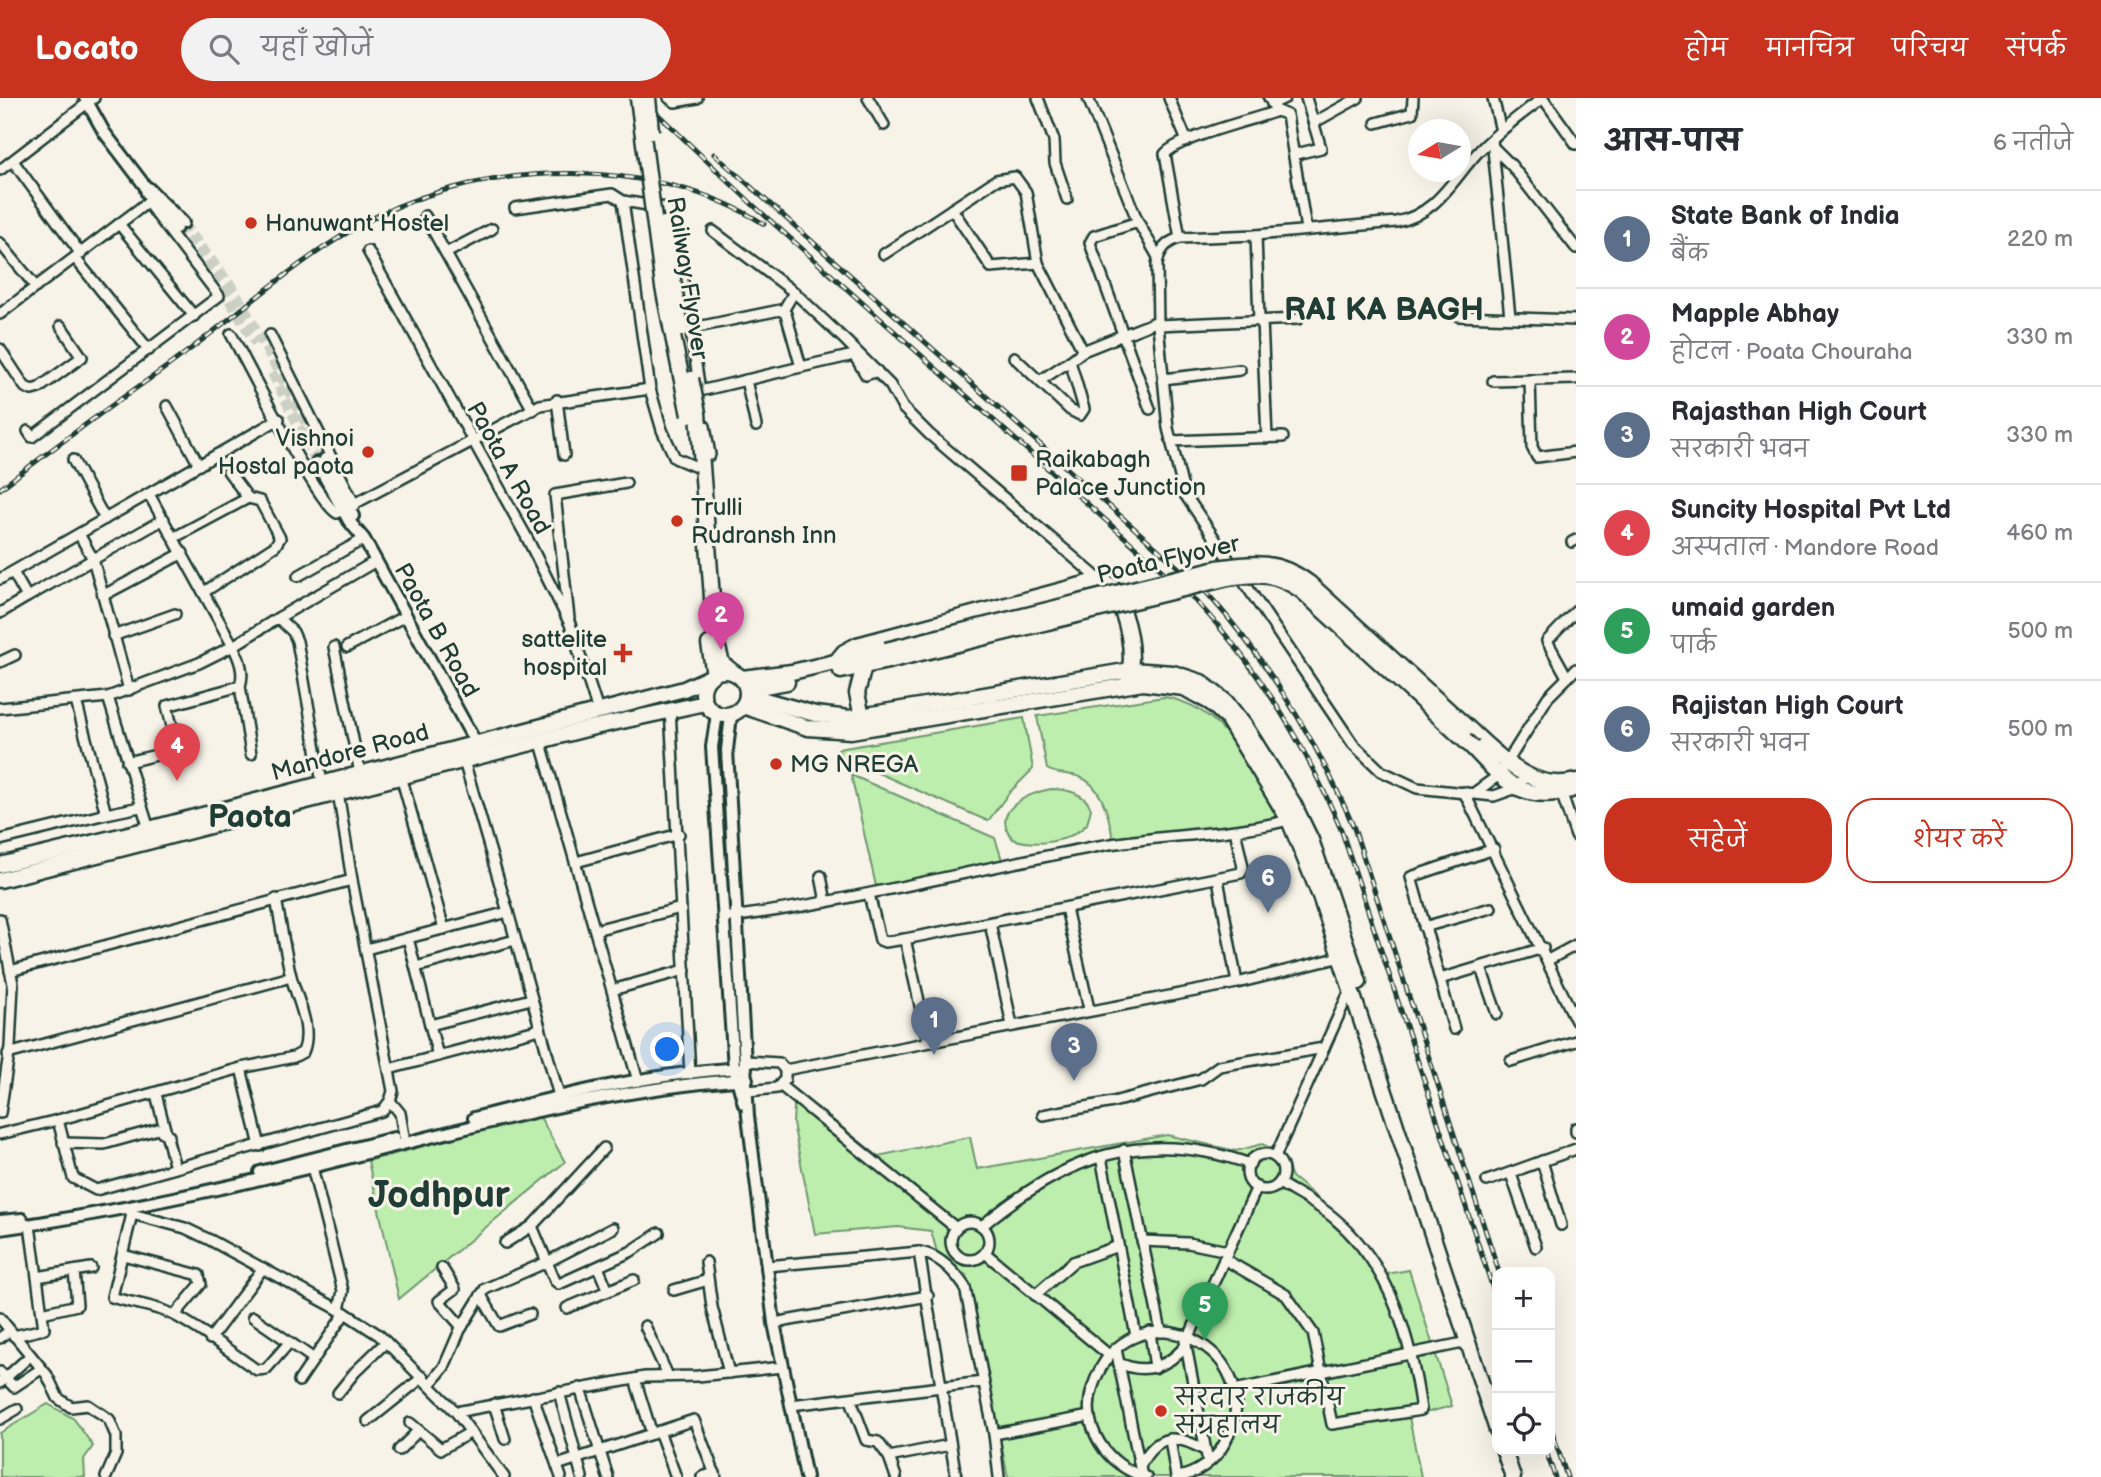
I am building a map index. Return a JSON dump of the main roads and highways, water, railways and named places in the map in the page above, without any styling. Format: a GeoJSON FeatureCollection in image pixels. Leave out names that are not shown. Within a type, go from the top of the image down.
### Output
{"type":"FeatureCollection","features":[{"type":"Feature","properties":{"kind":"main road","name":"Railway Flyover"},"geometry":{"type":"LineString","coordinates":[[638,98],[663,287],[693,414]]}},
{"type":"Feature","properties":{"kind":"main road","name":"Railway Flyover"},"geometry":{"type":"LineString","coordinates":[[648,98],[663,220],[702,461]]}},
{"type":"Feature","properties":{"kind":"main road"},"geometry":{"type":"LineString","coordinates":[[702,461],[712,676],[704,689],[705,703],[724,714],[743,688]]}},
{"type":"Feature","properties":{"kind":"main road"},"geometry":{"type":"LineString","coordinates":[[702,461],[715,637],[722,663],[743,688],[808,728],[851,732],[1014,698],[1130,677],[1173,673],[1201,682],[1226,702],[1244,725],[1293,803],[1311,840],[1351,987],[1492,1415]]}},
{"type":"Feature","properties":{"kind":"main road","name":"Poata Flyover"},"geometry":{"type":"LineString","coordinates":[[743,688],[864,666],[887,655],[1217,568],[1268,563],[1285,568],[1309,583],[1491,749],[1503,769]]}},
{"type":"Feature","properties":{"kind":"main road","name":"Poata Flyover"},"geometry":{"type":"LineString","coordinates":[[743,688],[835,663],[887,655],[1228,578],[1255,573],[1272,574],[1302,591],[1474,748],[1503,769]]}},
{"type":"Feature","properties":{"kind":"main road"},"geometry":{"type":"LineString","coordinates":[[835,663],[844,652],[857,645],[1100,580],[1114,587],[1125,615],[1132,649],[1130,677]]}},
{"type":"Feature","properties":{"kind":"main road"},"geometry":{"type":"LineString","coordinates":[[862,717],[857,693],[864,666]]}},
{"type":"Feature","properties":{"kind":"main road"},"geometry":{"type":"LineString","coordinates":[[712,676],[815,714],[862,717],[1014,698]]}},
{"type":"Feature","properties":{"kind":"main road","name":"Mandore Road"},"geometry":{"type":"LineString","coordinates":[[0,880],[464,761],[479,749],[598,711],[684,689],[712,676]]}},
{"type":"Feature","properties":{"kind":"main road"},"geometry":{"type":"LineString","coordinates":[[1130,677],[1184,688],[1211,703],[1227,718],[1247,747],[1289,820],[1344,956],[1495,1393]]}},
{"type":"Feature","properties":{"kind":"main road","name":"Mandore Road"},"geometry":{"type":"LineString","coordinates":[[0,865],[360,773],[479,749],[541,743],[670,709],[705,703]]}},
{"type":"Feature","properties":{"kind":"main road"},"geometry":{"type":"LineString","coordinates":[[1503,769],[1560,788],[1576,789]]}},
{"type":"Feature","properties":{"kind":"main road"},"geometry":{"type":"LineString","coordinates":[[1503,769],[1514,789],[1539,794],[1576,781]]}},
{"type":"Feature","properties":{"kind":"main road"},"geometry":{"type":"LineString","coordinates":[[1506,1456],[1513,1477]]}},
{"type":"Feature","properties":{"kind":"main road"},"geometry":{"type":"LineString","coordinates":[[1516,1456],[1522,1477]]}},
{"type":"Feature","properties":{"kind":"tunnel"},"geometry":{"type":"LineString","coordinates":[[183,223],[235,291],[325,459]]}},
{"type":"Feature","properties":{"kind":"tunnel"},"geometry":{"type":"LineString","coordinates":[[176,228],[214,275],[256,344]]}},
{"type":"Feature","properties":{"kind":"tunnel"},"geometry":{"type":"LineString","coordinates":[[272,373],[317,463]]}},
{"type":"Feature","properties":{"kind":"railway"},"geometry":{"type":"LineString","coordinates":[[641,98],[753,205],[1196,601],[1261,681],[1297,739],[1342,832],[1492,1286]]}},
{"type":"Feature","properties":{"kind":"railway"},"geometry":{"type":"LineString","coordinates":[[714,154],[1207,593],[1251,647],[1308,734],[1354,828],[1497,1267]]}},
{"type":"Feature","properties":{"kind":"railway"},"geometry":{"type":"LineString","coordinates":[[0,489],[319,251],[377,216],[421,197],[470,184],[520,176],[572,174],[624,177],[674,186],[721,202],[764,224]]}},
{"type":"Feature","properties":{"kind":"railway"},"geometry":{"type":"LineString","coordinates":[[1555,1440],[1567,1477]]}},
{"type":"Feature","properties":{"kind":"railway"},"geometry":{"type":"LineString","coordinates":[[1548,1456],[1555,1477]]}},
{"type":"Feature","properties":{"kind":"place","name":"Hanuwant Hostel"},"geometry":{"type":"Point","coordinates":[251,223]}},
{"type":"Feature","properties":{"kind":"place","name":"Vishnoi Hostal paota"},"geometry":{"type":"Point","coordinates":[368,452]}},
{"type":"Feature","properties":{"kind":"place","name":"Raikabagh Palace Junction"},"geometry":{"type":"Point","coordinates":[1019,473]}},
{"type":"Feature","properties":{"kind":"place","name":"Trulli Rudransh Inn"},"geometry":{"type":"Point","coordinates":[677,521]}},
{"type":"Feature","properties":{"kind":"place","name":"Mapple Abhay"},"geometry":{"type":"Point","coordinates":[721,650]}},
{"type":"Feature","properties":{"kind":"place","name":"sattelite hospital"},"geometry":{"type":"Point","coordinates":[623,653]}},
{"type":"Feature","properties":{"kind":"place","name":"MG NREGA"},"geometry":{"type":"Point","coordinates":[776,764]}},
{"type":"Feature","properties":{"kind":"place","name":"Suncity Hospital Pvt Ltd"},"geometry":{"type":"Point","coordinates":[177,781]}},
{"type":"Feature","properties":{"kind":"place","name":"Rajistan High Court"},"geometry":{"type":"Point","coordinates":[1268,913]}},
{"type":"Feature","properties":{"kind":"place","name":"State Bank of India"},"geometry":{"type":"Point","coordinates":[934,1055]}},
{"type":"Feature","properties":{"kind":"place","name":"Rajasthan High Court"},"geometry":{"type":"Point","coordinates":[1074,1081]}},
{"type":"Feature","properties":{"kind":"place","name":"umaid garden"},"geometry":{"type":"Point","coordinates":[1205,1340]}},
{"type":"Feature","properties":{"kind":"place","name":"सरदार राजकीय संग्रहालय"},"geometry":{"type":"Point","coordinates":[1161,1411]}},
{"type":"Feature","properties":{"kind":"district","name":"RAI KA BAGH"},"geometry":{"type":"Point","coordinates":[1384,309]}},
{"type":"Feature","properties":{"kind":"district","name":"Paota"},"geometry":{"type":"Point","coordinates":[250,816]}},
{"type":"Feature","properties":{"kind":"district","name":"Jodhpur"},"geometry":{"type":"Point","coordinates":[439,1194]}}]}
